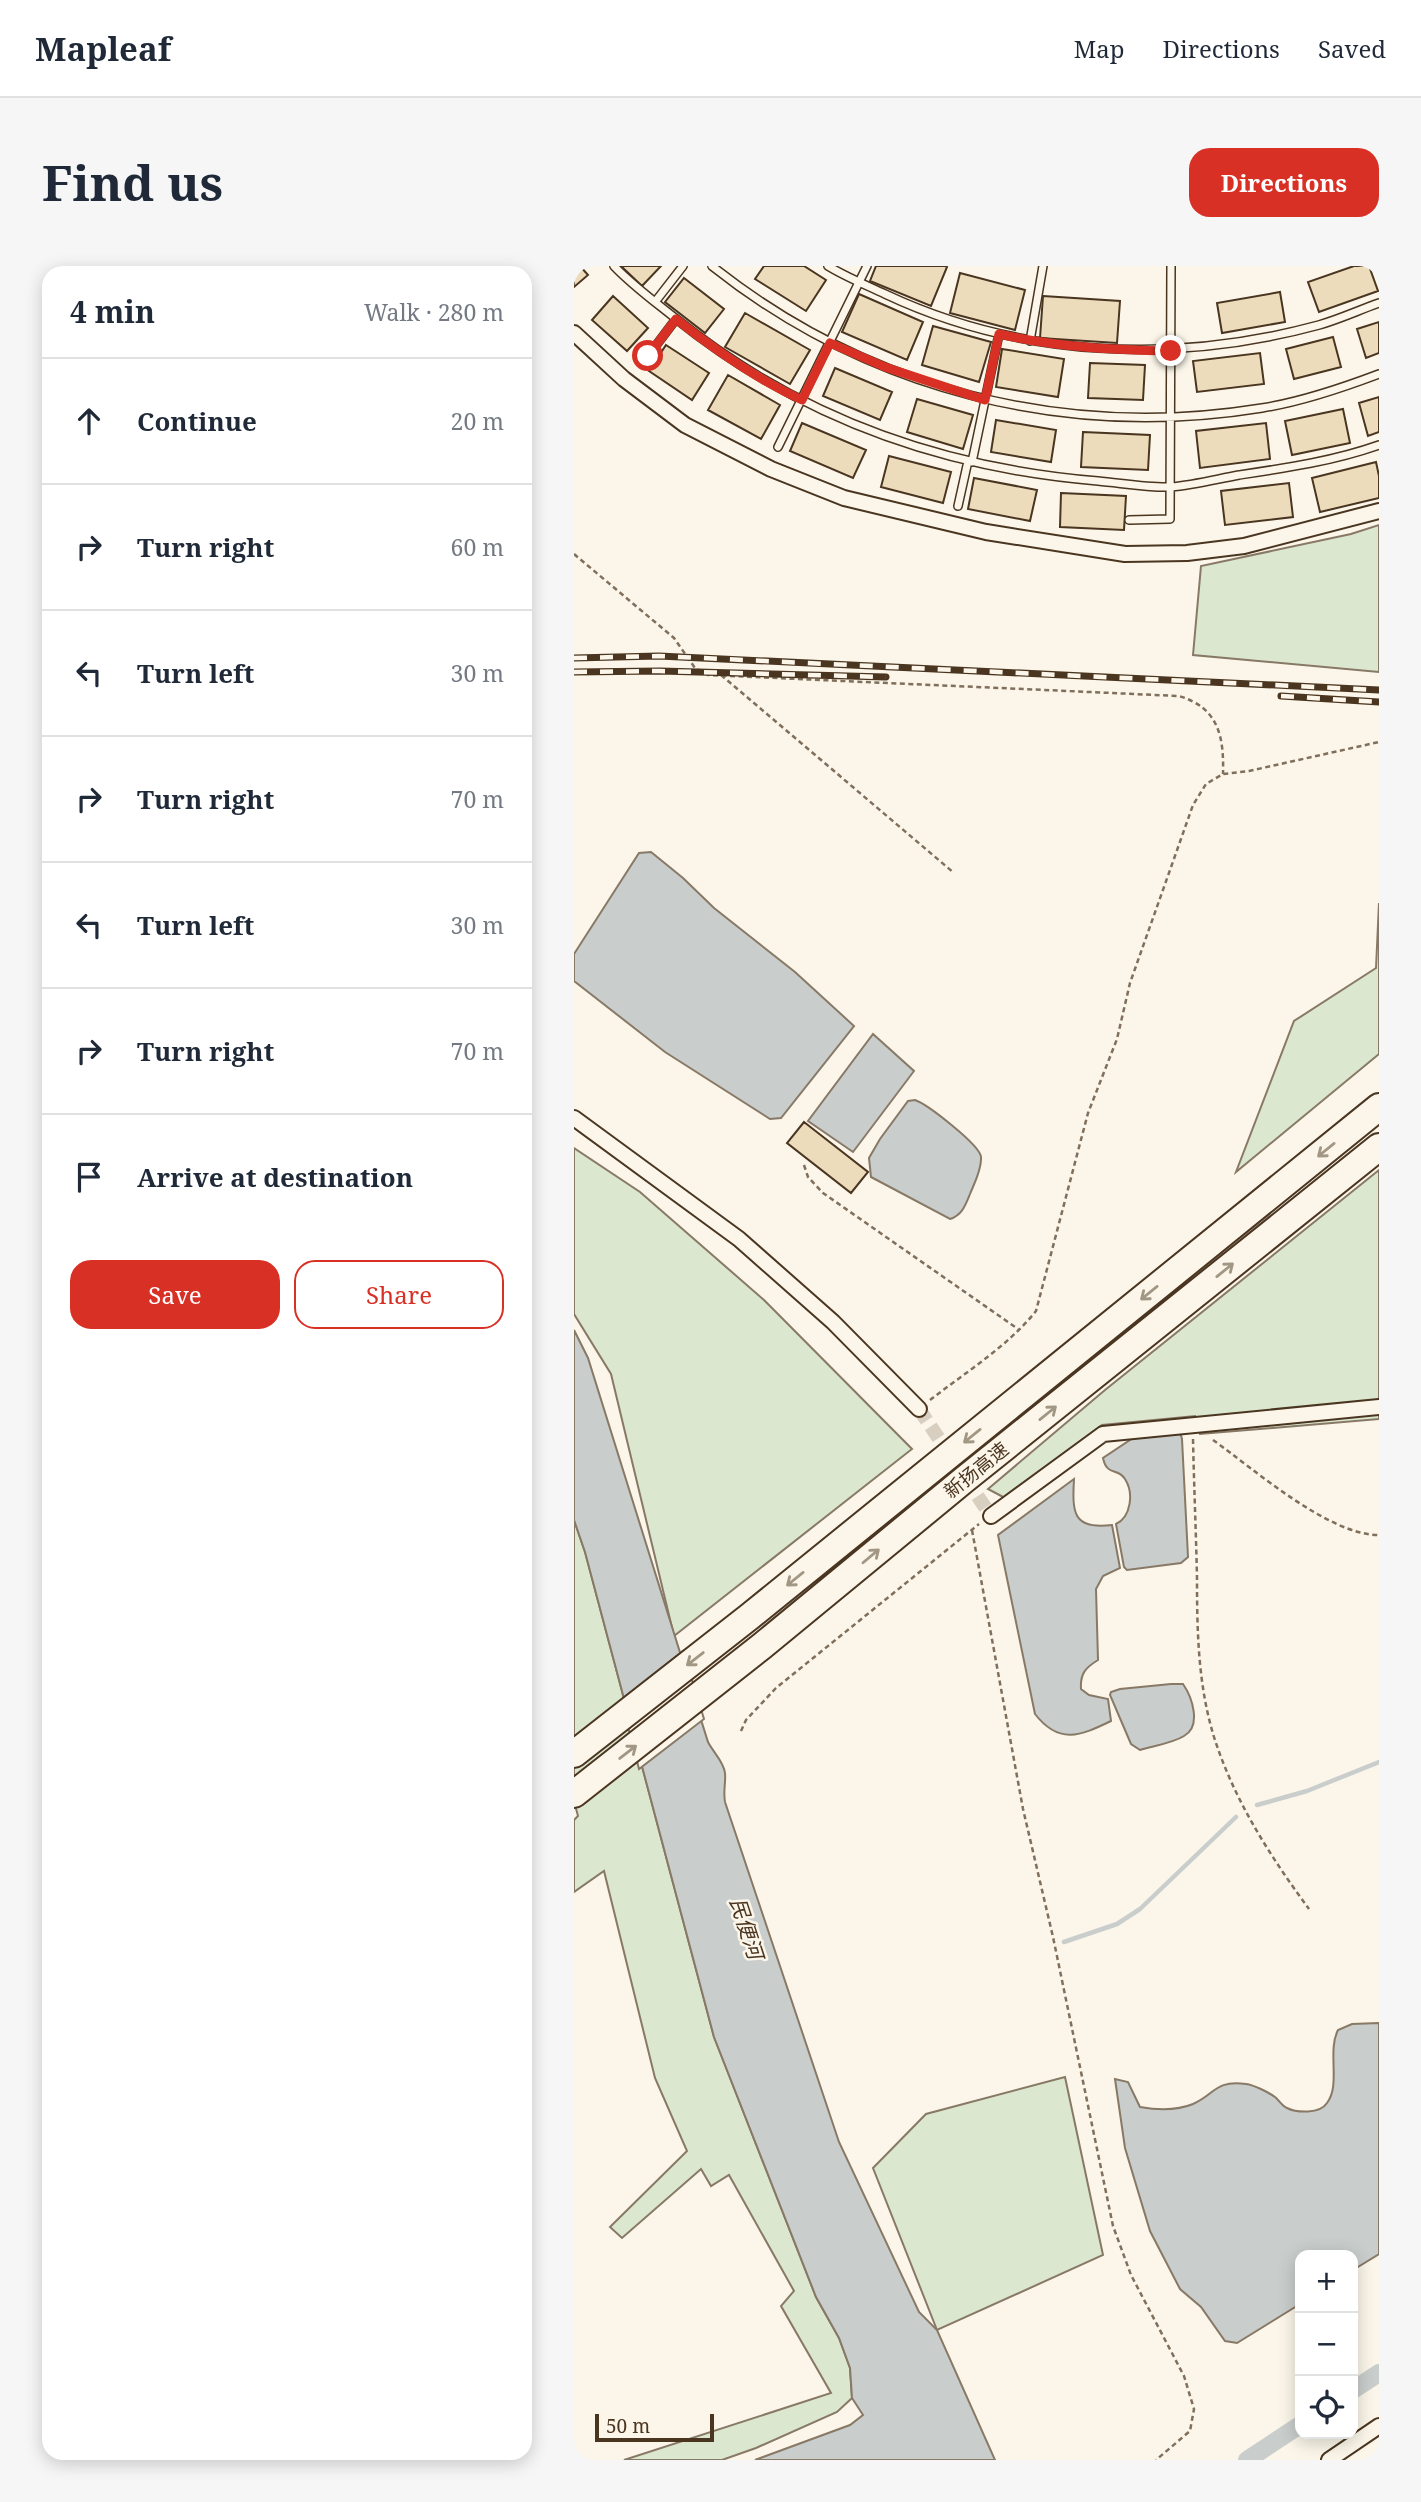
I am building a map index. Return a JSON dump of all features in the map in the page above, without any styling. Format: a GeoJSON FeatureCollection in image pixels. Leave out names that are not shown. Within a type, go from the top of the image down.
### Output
{"type":"FeatureCollection","features":[{"type":"Feature","properties":{"kind":"highway","name":"新扬高速"},"geometry":{"type":"LineString","coordinates":[[574,1754],[749,1617],[1379,1107]]}},
{"type":"Feature","properties":{"kind":"highway","name":"新扬高速"},"geometry":{"type":"LineString","coordinates":[[574,1794],[762,1646],[965,1479],[1379,1147]]}},
{"type":"Feature","properties":{"kind":"street"},"geometry":{"type":"LineString","coordinates":[[574,333],[624,379],[685,425],[771,469],[844,498],[986,532],[1125,554],[1187,553],[1244,546],[1379,511]]}},
{"type":"Feature","properties":{"kind":"street"},"geometry":{"type":"LineString","coordinates":[[574,1118],[739,1239],[833,1322],[919,1409]]}},
{"type":"Feature","properties":{"kind":"street"},"geometry":{"type":"LineString","coordinates":[[991,1516],[1102,1434],[1379,1407]]}},
{"type":"Feature","properties":{"kind":"street"},"geometry":{"type":"LineString","coordinates":[[1329,2460],[1379,2426]]}},
{"type":"Feature","properties":{"kind":"lane"},"geometry":{"type":"LineString","coordinates":[[614,266],[710,346],[780,389],[868,431],[933,453],[970,462],[1072,479],[1170,487],[1288,468],[1356,454],[1379,445]]}},
{"type":"Feature","properties":{"kind":"lane"},"geometry":{"type":"LineString","coordinates":[[655,302],[683,266]]}},
{"type":"Feature","properties":{"kind":"lane"},"geometry":{"type":"LineString","coordinates":[[712,266],[731,281],[830,343],[885,367],[985,400],[1036,411],[1170,417],[1263,408],[1345,387],[1379,374]]}},
{"type":"Feature","properties":{"kind":"lane"},"geometry":{"type":"LineString","coordinates":[[828,266],[920,310],[999,334],[1030,341],[1116,350],[1171,351],[1260,339],[1322,324],[1379,303]]}},
{"type":"Feature","properties":{"kind":"lane"},"geometry":{"type":"LineString","coordinates":[[778,447],[867,266]]}},
{"type":"Feature","properties":{"kind":"lane"},"geometry":{"type":"LineString","coordinates":[[1030,341],[1043,266]]}},
{"type":"Feature","properties":{"kind":"lane"},"geometry":{"type":"LineString","coordinates":[[1129,520],[1170,519],[1171,266]]}},
{"type":"Feature","properties":{"kind":"lane"},"geometry":{"type":"LineString","coordinates":[[648,356],[676,319]]}},
{"type":"Feature","properties":{"kind":"lane"},"geometry":{"type":"LineString","coordinates":[[958,506],[999,334]]}},
{"type":"Feature","properties":{"kind":"path"},"geometry":{"type":"LineString","coordinates":[[574,554],[674,638],[695,668],[708,675],[1179,696],[1194,700],[1217,726],[1224,747],[1223,774]]}},
{"type":"Feature","properties":{"kind":"path"},"geometry":{"type":"LineString","coordinates":[[721,676],[954,873]]}},
{"type":"Feature","properties":{"kind":"path"},"geometry":{"type":"LineString","coordinates":[[919,1409],[1019,1329],[1036,1311],[1088,1113],[1117,1039],[1130,983],[1193,805],[1206,784],[1223,774],[1249,771],[1379,742]]}},
{"type":"Feature","properties":{"kind":"path"},"geometry":{"type":"LineString","coordinates":[[804,1165],[808,1177],[823,1193],[1019,1329]]}},
{"type":"Feature","properties":{"kind":"path"},"geometry":{"type":"LineString","coordinates":[[1193,1425],[1292,1497],[1336,1525],[1379,1535]]}},
{"type":"Feature","properties":{"kind":"path"},"geometry":{"type":"LineString","coordinates":[[1193,1425],[1197,1638],[1202,1683],[1214,1737],[1250,1820],[1277,1865],[1309,1909]]}},
{"type":"Feature","properties":{"kind":"path"},"geometry":{"type":"LineString","coordinates":[[741,1731],[746,1720],[776,1688],[991,1516]]}},
{"type":"Feature","properties":{"kind":"path"},"geometry":{"type":"LineString","coordinates":[[972,1530],[1023,1809],[1053,1937],[1113,2227],[1131,2276],[1184,2376],[1194,2409],[1190,2431],[1156,2460]]}},
{"type":"Feature","properties":{"kind":"green space"},"geometry":{"type":"Polygon","coordinates":[[[1379,525],[1379,672],[1193,655],[1201,566],[1351,534],[1379,525]]]}},
{"type":"Feature","properties":{"kind":"green space"},"geometry":{"type":"Polygon","coordinates":[[[1379,903],[1379,1054],[1236,1172],[1294,1021],[1376,968],[1379,903]]]}},
{"type":"Feature","properties":{"kind":"green space"},"geometry":{"type":"Polygon","coordinates":[[[574,1148],[640,1192],[764,1300],[912,1449],[674,1636],[611,1374],[574,1314],[574,1148]]]}},
{"type":"Feature","properties":{"kind":"green space"},"geometry":{"type":"Polygon","coordinates":[[[1379,1170],[1379,1419],[1200,1434],[1195,1416],[1102,1425],[1005,1498],[988,1489],[1105,1390],[1379,1170]]]}},
{"type":"Feature","properties":{"kind":"green space"},"geometry":{"type":"Polygon","coordinates":[[[574,1520],[585,1552],[714,2037],[816,2297],[839,2338],[850,2368],[852,2398],[837,2412],[722,2460],[624,2460],[831,2393],[781,2306],[794,2291],[729,2175],[711,2186],[701,2169],[622,2238],[610,2227],[687,2151],[655,2078],[604,1871],[574,1892],[574,1820],[578,1816],[574,1801],[574,1520]]]}},
{"type":"Feature","properties":{"kind":"green space"},"geometry":{"type":"Polygon","coordinates":[[[1065,2077],[1103,2255],[937,2330],[873,2168],[926,2114],[1065,2077]]]}},
{"type":"Feature","properties":{"kind":"water"},"geometry":{"type":"Polygon","coordinates":[[[651,852],[714,908],[795,972],[854,1026],[781,1118],[770,1119],[665,1052],[574,981],[574,954],[639,853],[651,852]]]}},
{"type":"Feature","properties":{"kind":"water"},"geometry":{"type":"Polygon","coordinates":[[[873,1034],[914,1071],[853,1152],[808,1121],[873,1034]]]}},
{"type":"Feature","properties":{"kind":"water"},"geometry":{"type":"Polygon","coordinates":[[[915,1100],[963,1135],[981,1157],[979,1171],[965,1206],[950,1219],[871,1177],[869,1158],[908,1101],[915,1100]]]}},
{"type":"Feature","properties":{"kind":"water","name":"民便河"},"geometry":{"type":"Polygon","coordinates":[[[574,1330],[588,1358],[708,1742],[724,1769],[725,1802],[839,2142],[919,2312],[937,2330],[995,2460],[755,2460],[850,2425],[863,2415],[852,2398],[850,2368],[839,2338],[816,2297],[714,2037],[585,1552],[574,1520],[574,1330]]]}},
{"type":"Feature","properties":{"kind":"water"},"geometry":{"type":"Polygon","coordinates":[[[1175,1432],[1181,1435],[1182,1439],[1188,1557],[1181,1563],[1127,1570],[1124,1567],[1116,1524],[1128,1510],[1130,1491],[1122,1475],[1107,1468],[1103,1458],[1136,1436],[1175,1432]]]}},
{"type":"Feature","properties":{"kind":"water"},"geometry":{"type":"Polygon","coordinates":[[[1074,1479],[1074,1501],[1078,1517],[1089,1525],[1112,1525],[1120,1568],[1103,1576],[1096,1589],[1098,1660],[1084,1672],[1081,1679],[1081,1689],[1089,1695],[1108,1699],[1111,1721],[1089,1731],[1070,1735],[1053,1730],[1035,1714],[998,1535],[1074,1479]]]}},
{"type":"Feature","properties":{"kind":"water"},"geometry":{"type":"Polygon","coordinates":[[[1183,1684],[1194,1711],[1193,1725],[1184,1736],[1140,1750],[1131,1744],[1111,1692],[1183,1684]]]}},
{"type":"Feature","properties":{"kind":"water"},"geometry":{"type":"Polygon","coordinates":[[[1379,2023],[1379,2254],[1358,2267],[1358,2250],[1295,2250],[1295,2307],[1237,2343],[1225,2341],[1201,2307],[1180,2289],[1150,2231],[1125,2148],[1115,2079],[1128,2082],[1140,2107],[1180,2108],[1201,2100],[1221,2086],[1235,2083],[1261,2089],[1291,2110],[1314,2111],[1324,2107],[1331,2096],[1335,2038],[1338,2030],[1352,2024],[1379,2023]]]}},
{"type":"Feature","properties":{"kind":"pier"},"geometry":{"type":"Polygon","coordinates":[[[683,1651],[704,1719],[639,1769],[621,1700],[683,1651]]]}},
{"type":"Feature","properties":{"kind":"building"},"geometry":{"type":"Polygon","coordinates":[[[574,266],[580,266],[588,275],[574,287],[574,266]]]}},
{"type":"Feature","properties":{"kind":"building"},"geometry":{"type":"Polygon","coordinates":[[[621,266],[661,266],[642,286],[621,266]]]}},
{"type":"Feature","properties":{"kind":"building"},"geometry":{"type":"Polygon","coordinates":[[[764,266],[804,266],[826,280],[806,311],[755,279],[764,266]]]}},
{"type":"Feature","properties":{"kind":"building"},"geometry":{"type":"Polygon","coordinates":[[[876,266],[947,267],[931,306],[870,281],[876,266]]]}},
{"type":"Feature","properties":{"kind":"building"},"geometry":{"type":"Polygon","coordinates":[[[1354,266],[1369,266],[1378,291],[1319,312],[1308,282],[1354,266]]]}},
{"type":"Feature","properties":{"kind":"building"},"geometry":{"type":"Polygon","coordinates":[[[960,273],[1025,290],[1015,330],[950,313],[960,273]]]}},
{"type":"Feature","properties":{"kind":"building"},"geometry":{"type":"Polygon","coordinates":[[[684,278],[724,309],[705,333],[665,302],[684,278]]]}},
{"type":"Feature","properties":{"kind":"building"},"geometry":{"type":"Polygon","coordinates":[[[1280,292],[1285,322],[1222,333],[1217,303],[1280,292]]]}},
{"type":"Feature","properties":{"kind":"building"},"geometry":{"type":"Polygon","coordinates":[[[859,294],[923,322],[907,360],[842,332],[859,294]]]}},
{"type":"Feature","properties":{"kind":"building"},"geometry":{"type":"Polygon","coordinates":[[[613,296],[648,328],[627,351],[592,320],[613,296]]]}},
{"type":"Feature","properties":{"kind":"building"},"geometry":{"type":"Polygon","coordinates":[[[1043,296],[1120,301],[1117,343],[1040,338],[1043,296]]]}},
{"type":"Feature","properties":{"kind":"building"},"geometry":{"type":"Polygon","coordinates":[[[745,313],[810,350],[790,384],[725,347],[745,313]]]}},
{"type":"Feature","properties":{"kind":"building"},"geometry":{"type":"Polygon","coordinates":[[[1379,322],[1379,353],[1366,358],[1357,329],[1379,322]]]}},
{"type":"Feature","properties":{"kind":"building"},"geometry":{"type":"Polygon","coordinates":[[[933,326],[991,342],[979,382],[922,365],[933,326]]]}},
{"type":"Feature","properties":{"kind":"building"},"geometry":{"type":"Polygon","coordinates":[[[1333,337],[1341,367],[1294,379],[1286,349],[1333,337]]]}},
{"type":"Feature","properties":{"kind":"building"},"geometry":{"type":"Polygon","coordinates":[[[666,345],[709,373],[692,400],[649,371],[666,345]]]}},
{"type":"Feature","properties":{"kind":"building"},"geometry":{"type":"Polygon","coordinates":[[[1002,349],[1064,359],[1058,397],[996,387],[1002,349]]]}},
{"type":"Feature","properties":{"kind":"building"},"geometry":{"type":"Polygon","coordinates":[[[1260,353],[1264,384],[1197,392],[1193,361],[1260,353]]]}},
{"type":"Feature","properties":{"kind":"building"},"geometry":{"type":"Polygon","coordinates":[[[1090,363],[1145,365],[1143,400],[1088,398],[1090,363]]]}},
{"type":"Feature","properties":{"kind":"building"},"geometry":{"type":"Polygon","coordinates":[[[835,368],[892,392],[880,420],[823,396],[835,368]]]}},
{"type":"Feature","properties":{"kind":"building"},"geometry":{"type":"Polygon","coordinates":[[[728,375],[780,405],[761,439],[708,410],[728,375]]]}},
{"type":"Feature","properties":{"kind":"building"},"geometry":{"type":"Polygon","coordinates":[[[1379,397],[1379,432],[1368,436],[1359,403],[1379,397]]]}},
{"type":"Feature","properties":{"kind":"building"},"geometry":{"type":"Polygon","coordinates":[[[917,399],[973,415],[963,449],[907,432],[917,399]]]}},
{"type":"Feature","properties":{"kind":"building"},"geometry":{"type":"Polygon","coordinates":[[[1343,409],[1350,443],[1292,455],[1285,421],[1343,409]]]}},
{"type":"Feature","properties":{"kind":"building"},"geometry":{"type":"Polygon","coordinates":[[[996,420],[1056,430],[1051,462],[991,452],[996,420]]]}},
{"type":"Feature","properties":{"kind":"building"},"geometry":{"type":"Polygon","coordinates":[[[802,423],[866,450],[853,478],[790,451],[802,423]]]}},
{"type":"Feature","properties":{"kind":"building"},"geometry":{"type":"Polygon","coordinates":[[[1266,423],[1270,459],[1200,468],[1196,431],[1266,423]]]}},
{"type":"Feature","properties":{"kind":"building"},"geometry":{"type":"Polygon","coordinates":[[[1083,432],[1150,435],[1148,470],[1081,467],[1083,432]]]}},
{"type":"Feature","properties":{"kind":"building"},"geometry":{"type":"Polygon","coordinates":[[[889,456],[951,472],[943,503],[881,487],[889,456]]]}},
{"type":"Feature","properties":{"kind":"building"},"geometry":{"type":"Polygon","coordinates":[[[1376,462],[1379,498],[1320,512],[1312,478],[1376,462]]]}},
{"type":"Feature","properties":{"kind":"building"},"geometry":{"type":"Polygon","coordinates":[[[974,478],[1037,490],[1030,521],[968,509],[974,478]]]}},
{"type":"Feature","properties":{"kind":"building"},"geometry":{"type":"Polygon","coordinates":[[[1289,483],[1293,517],[1225,525],[1221,491],[1289,483]]]}},
{"type":"Feature","properties":{"kind":"building"},"geometry":{"type":"Polygon","coordinates":[[[1061,493],[1126,496],[1124,530],[1060,527],[1061,493]]]}},
{"type":"Feature","properties":{"kind":"building"},"geometry":{"type":"Polygon","coordinates":[[[804,1122],[868,1172],[851,1193],[787,1143],[804,1122]]]}},
{"type":"Feature","properties":{"kind":"waterway"},"geometry":{"type":"LineString","coordinates":[[1257,1805],[1307,1791],[1379,1762]]}},
{"type":"Feature","properties":{"kind":"waterway"},"geometry":{"type":"LineString","coordinates":[[1064,1942],[1117,1924],[1140,1909],[1236,1817]]}},
{"type":"Feature","properties":{"kind":"waterway"},"geometry":{"type":"LineString","coordinates":[[1358,2387],[1379,2373]]}},
{"type":"Feature","properties":{"kind":"waterway"},"geometry":{"type":"LineString","coordinates":[[1247,2460],[1295,2428]]}},
{"type":"Feature","properties":{"kind":"tunnel"},"geometry":{"type":"LineString","coordinates":[[919,1409],[991,1516]]}},
{"type":"Feature","properties":{"kind":"railway"},"geometry":{"type":"LineString","coordinates":[[574,658],[659,656],[1379,690]]}},
{"type":"Feature","properties":{"kind":"railway"},"geometry":{"type":"LineString","coordinates":[[574,672],[660,671],[886,677]]}},
{"type":"Feature","properties":{"kind":"railway"},"geometry":{"type":"LineString","coordinates":[[1281,696],[1379,702]]}},
{"type":"Feature","properties":{"kind":"route"},"geometry":{"type":"LineString","coordinates":[[648,356],[676,319],[710,346],[802,400],[830,343],[885,367],[985,400],[999,334],[1027,341],[1079,347],[1171,351]]}}]}
